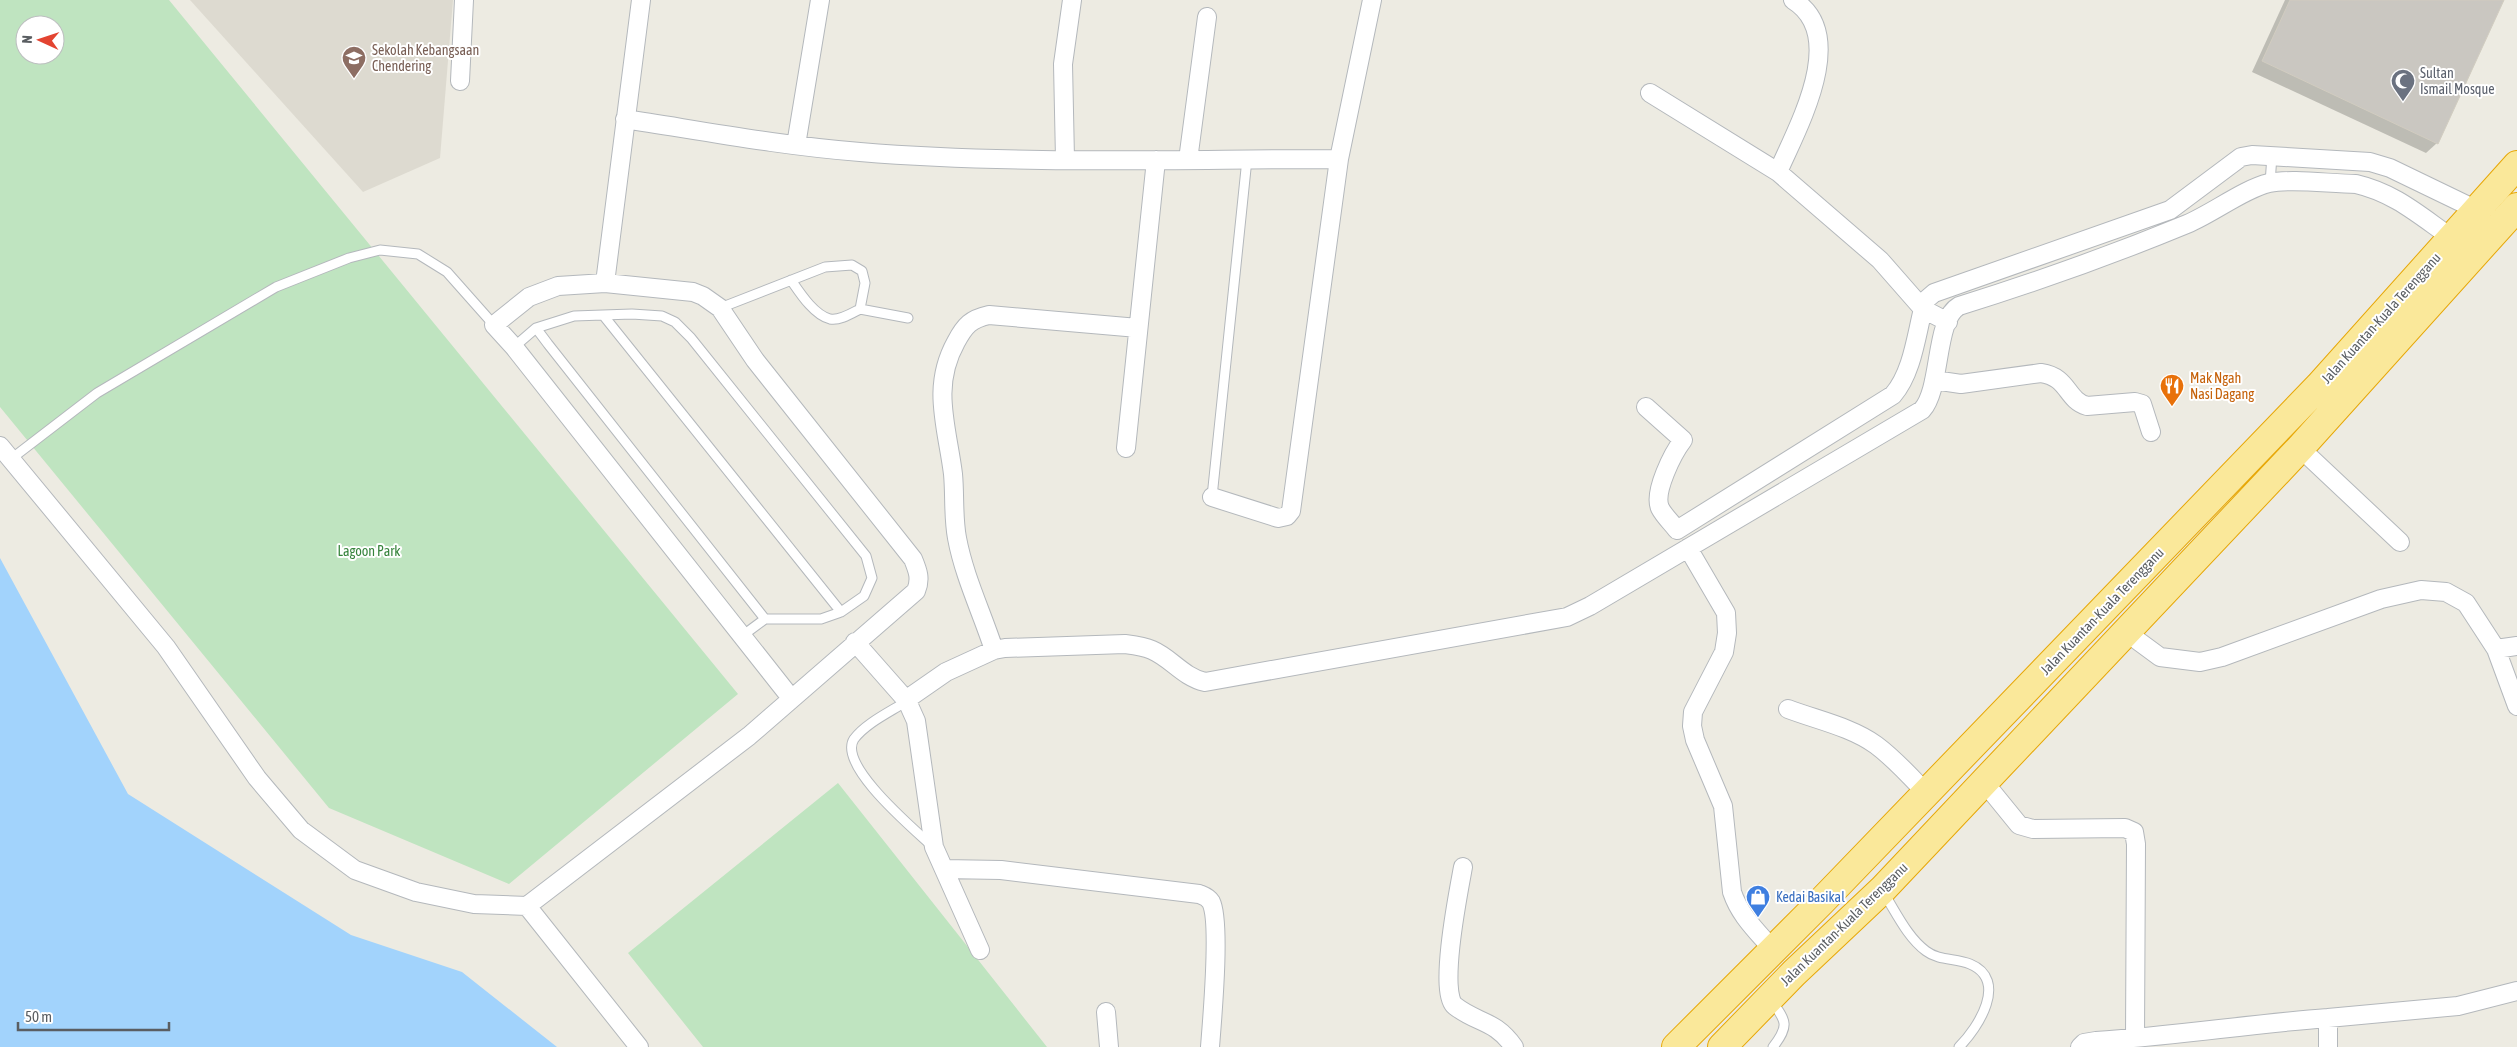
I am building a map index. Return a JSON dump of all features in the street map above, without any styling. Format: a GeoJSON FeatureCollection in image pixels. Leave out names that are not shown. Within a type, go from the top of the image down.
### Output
{"type":"FeatureCollection","features":[{"type":"Feature","properties":{"kind":"highway","name":"Jalan Kuantan-Kuala Terengganu"},"geometry":{"type":"LineString","coordinates":[[1676,1047],[1926,793],[2319,386],[2517,166]]}},
{"type":"Feature","properties":{"kind":"highway","name":"Jalan Kuantan-Kuala Terengganu"},"geometry":{"type":"LineString","coordinates":[[1722,1047],[1769,998],[1882,890],[2300,448],[2512,220]]}},
{"type":"Feature","properties":{"kind":"highway"},"geometry":{"type":"LineString","coordinates":[[1980,737],[2003,762]]}},
{"type":"Feature","properties":{"kind":"street"},"geometry":{"type":"LineString","coordinates":[[460,81],[464,0]]}},
{"type":"Feature","properties":{"kind":"street"},"geometry":{"type":"LineString","coordinates":[[605,283],[641,0]]}},
{"type":"Feature","properties":{"kind":"street"},"geometry":{"type":"LineString","coordinates":[[796,145],[820,0]]}},
{"type":"Feature","properties":{"kind":"street"},"geometry":{"type":"LineString","coordinates":[[1065,159],[1063,64],[1072,0]]}},
{"type":"Feature","properties":{"kind":"street"},"geometry":{"type":"LineString","coordinates":[[1212,497],[1278,518],[1286,516],[1291,510],[1339,159],[1372,0]]}},
{"type":"Feature","properties":{"kind":"street"},"geometry":{"type":"LineString","coordinates":[[1778,172],[1815,78],[1821,47],[1814,22],[1806,10],[1793,0]]}},
{"type":"Feature","properties":{"kind":"street"},"geometry":{"type":"LineString","coordinates":[[1188,160],[1207,17]]}},
{"type":"Feature","properties":{"kind":"street"},"geometry":{"type":"LineString","coordinates":[[1650,92],[1778,172],[1880,260],[1923,309],[1948,322]]}},
{"type":"Feature","properties":{"kind":"street"},"geometry":{"type":"LineString","coordinates":[[625,119],[796,145],[859,152],[946,157],[1156,160],[1339,159]]}},
{"type":"Feature","properties":{"kind":"street"},"geometry":{"type":"LineString","coordinates":[[1646,407],[1683,440],[1660,486],[1658,498],[1660,508],[1677,530],[1893,395],[1901,386],[1906,375],[1923,309],[1927,299],[1934,293],[2170,210],[2241,157],[2272,156],[2370,162],[2390,168],[2477,210]]}},
{"type":"Feature","properties":{"kind":"street"},"geometry":{"type":"LineString","coordinates":[[1126,448],[1156,160]]}},
{"type":"Feature","properties":{"kind":"street"},"geometry":{"type":"LineString","coordinates":[[907,701],[946,672],[994,650],[1026,646],[1125,644],[1139,646],[1152,650],[1182,672],[1205,682],[1566,617],[1581,612],[1922,410],[1928,404],[1943,336],[1952,313],[1958,306],[2032,283],[2144,242],[2204,217],[2250,190],[2270,183],[2356,184],[2370,187],[2400,200],[2452,238]]}},
{"type":"Feature","properties":{"kind":"street"},"geometry":{"type":"LineString","coordinates":[[5,452],[166,647],[257,778],[301,830],[355,870],[416,892],[474,904],[527,906],[749,736],[791,698],[861,648],[916,591],[920,582],[919,571],[913,559],[755,360],[720,308],[693,292],[605,283],[558,286],[528,297],[494,325],[514,347],[791,698]]}},
{"type":"Feature","properties":{"kind":"street"},"geometry":{"type":"LineString","coordinates":[[994,650],[964,564],[957,538],[953,475],[941,397],[947,357],[966,325],[976,318],[989,315],[1138,328]]}},
{"type":"Feature","properties":{"kind":"street"},"geometry":{"type":"LineString","coordinates":[[1934,380],[1961,384],[2041,373],[2052,375],[2059,378],[2080,404],[2088,406],[2135,402],[2142,404],[2152,432]]}},
{"type":"Feature","properties":{"kind":"street"},"geometry":{"type":"LineString","coordinates":[[2300,448],[2400,542]]}},
{"type":"Feature","properties":{"kind":"street"},"geometry":{"type":"LineString","coordinates":[[1688,548],[1726,613],[1727,633],[1724,652],[1693,712],[1692,726],[1695,740],[1723,806],[1732,892],[1742,916],[1773,950]]}},
{"type":"Feature","properties":{"kind":"street"},"geometry":{"type":"LineString","coordinates":[[2126,632],[2160,657],[2200,662],[2222,657],[2381,599],[2422,590],[2446,592],[2466,603],[2496,649],[2517,706]]}},
{"type":"Feature","properties":{"kind":"street"},"geometry":{"type":"LineString","coordinates":[[2496,649],[2517,646]]}},
{"type":"Feature","properties":{"kind":"street"},"geometry":{"type":"LineString","coordinates":[[861,648],[907,701],[916,721],[921,743],[924,785],[934,847],[980,950]]}},
{"type":"Feature","properties":{"kind":"street"},"geometry":{"type":"LineString","coordinates":[[1788,710],[1858,734],[1876,744],[1900,764],[1926,793]]}},
{"type":"Feature","properties":{"kind":"street"},"geometry":{"type":"LineString","coordinates":[[1984,782],[2019,825],[2033,829],[2125,828],[2134,832],[2136,844],[2135,1038]]}},
{"type":"Feature","properties":{"kind":"street"},"geometry":{"type":"LineString","coordinates":[[1463,867],[1452,932],[1449,994],[1455,1006],[1497,1027],[1514,1047]]}},
{"type":"Feature","properties":{"kind":"street"},"geometry":{"type":"LineString","coordinates":[[944,869],[1001,870],[1199,894],[1208,898],[1212,904],[1214,927],[1215,982],[1210,1047]]}},
{"type":"Feature","properties":{"kind":"street"},"geometry":{"type":"LineString","coordinates":[[527,906],[639,1047]]}},
{"type":"Feature","properties":{"kind":"street"},"geometry":{"type":"LineString","coordinates":[[2080,1047],[2084,1043],[2096,1041],[2173,1035],[2241,1025],[2458,1006],[2517,991]]}},
{"type":"Feature","properties":{"kind":"street"},"geometry":{"type":"LineString","coordinates":[[1106,1012],[1109,1047]]}},
{"type":"Feature","properties":{"kind":"street"},"geometry":{"type":"LineString","coordinates":[[2328,1018],[2328,1047]]}},
{"type":"Feature","properties":{"kind":"lane"},"geometry":{"type":"LineString","coordinates":[[2270,183],[2272,156]]}},
{"type":"Feature","properties":{"kind":"lane"},"geometry":{"type":"LineString","coordinates":[[1212,497],[1246,159]]}},
{"type":"Feature","properties":{"kind":"lane"},"geometry":{"type":"LineString","coordinates":[[5,452],[97,394],[276,287],[349,258],[380,250],[418,254],[447,272],[494,325]]}},
{"type":"Feature","properties":{"kind":"lane"},"geometry":{"type":"LineString","coordinates":[[720,308],[830,266],[852,265],[862,271],[865,284],[860,309]]}},
{"type":"Feature","properties":{"kind":"lane"},"geometry":{"type":"LineString","coordinates":[[791,280],[799,292],[820,314],[831,319],[846,316],[860,309],[908,318]]}},
{"type":"Feature","properties":{"kind":"lane"},"geometry":{"type":"LineString","coordinates":[[603,315],[841,612]]}},
{"type":"Feature","properties":{"kind":"lane"},"geometry":{"type":"LineString","coordinates":[[514,347],[536,328],[568,317],[603,315],[662,316],[675,322],[703,353],[866,556],[872,578],[864,596],[841,612],[821,619],[765,619],[742,636]]}},
{"type":"Feature","properties":{"kind":"lane"},"geometry":{"type":"LineString","coordinates":[[536,328],[765,619]]}},
{"type":"Feature","properties":{"kind":"lane"},"geometry":{"type":"LineString","coordinates":[[907,701],[861,731],[853,741],[852,751],[857,768],[897,814],[934,847]]}},
{"type":"Feature","properties":{"kind":"lane"},"geometry":{"type":"LineString","coordinates":[[1882,890],[1911,936],[1926,951],[1937,957],[1970,964],[1987,978],[1990,995],[1984,1013],[1959,1047]]}},
{"type":"Feature","properties":{"kind":"lane"},"geometry":{"type":"LineString","coordinates":[[1769,998],[1784,1017],[1785,1026],[1783,1034],[1773,1047]]}},
{"type":"Feature","properties":{"kind":"shaded area","name":"Sekolah Kebangsaan Chendering"},"geometry":{"type":"Polygon","coordinates":[[[190,0],[453,0],[440,158],[363,192],[190,0]]]}},
{"type":"Feature","properties":{"kind":"green space","name":"Lagoon Park"},"geometry":{"type":"Polygon","coordinates":[[[0,0],[169,0],[738,694],[509,884],[329,808],[0,407],[0,0]]]}},
{"type":"Feature","properties":{"kind":"green space"},"geometry":{"type":"Polygon","coordinates":[[[838,783],[1047,1047],[703,1047],[628,953],[838,783]]]}},
{"type":"Feature","properties":{"kind":"water"},"geometry":{"type":"Polygon","coordinates":[[[0,558],[128,794],[351,935],[462,972],[557,1047],[0,1047],[0,558]]]}},
{"type":"Feature","properties":{"kind":"building","name":"Sultan Ismail Mosque"},"geometry":{"type":"Polygon","coordinates":[[[2290,0],[2504,0],[2438,144],[2262,61],[2290,0]]]}},
{"type":"Feature","properties":{"kind":"place","name":"Sekolah Kebangsaan Chendering"},"geometry":{"type":"Point","coordinates":[354,79]}},
{"type":"Feature","properties":{"kind":"place","name":"Sultan Ismail Mosque"},"geometry":{"type":"Point","coordinates":[2403,102]}},
{"type":"Feature","properties":{"kind":"place","name":"Mak Ngah Nasi Dagang"},"geometry":{"type":"Point","coordinates":[2172,407]}},
{"type":"Feature","properties":{"kind":"place","name":"Kedai Basikal"},"geometry":{"type":"Point","coordinates":[1758,918]}}]}
